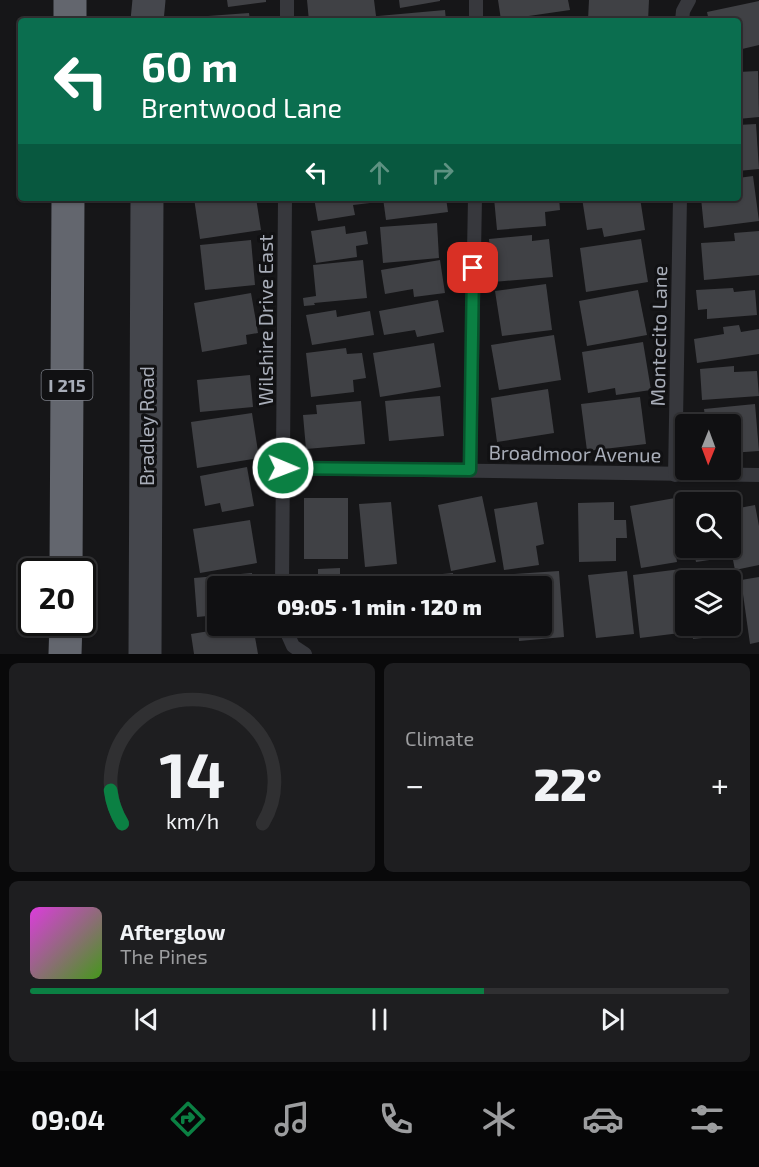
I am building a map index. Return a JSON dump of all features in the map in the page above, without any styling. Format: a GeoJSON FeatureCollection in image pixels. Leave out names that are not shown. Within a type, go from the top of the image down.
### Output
{"type":"FeatureCollection","features":[{"type":"Feature","properties":{"kind":"highway"},"geometry":{"type":"LineString","coordinates":[[70,0],[70,18]]}},
{"type":"Feature","properties":{"kind":"highway","name":"I 215"},"geometry":{"type":"LineString","coordinates":[[66,558],[68,201]]}},
{"type":"Feature","properties":{"kind":"highway"},"geometry":{"type":"LineString","coordinates":[[65,654],[66,636]]}},
{"type":"Feature","properties":{"kind":"street"},"geometry":{"type":"LineString","coordinates":[[147,18],[149,0]]}},
{"type":"Feature","properties":{"kind":"street","name":"Bradley Road"},"geometry":{"type":"LineString","coordinates":[[145,654],[147,201]]}},
{"type":"Feature","properties":{"kind":"lane"},"geometry":{"type":"LineString","coordinates":[[287,0],[287,18]]}},
{"type":"Feature","properties":{"kind":"lane"},"geometry":{"type":"LineString","coordinates":[[476,0],[476,18]]}},
{"type":"Feature","properties":{"kind":"lane"},"geometry":{"type":"LineString","coordinates":[[682,18],[682,10],[689,0]]}},
{"type":"Feature","properties":{"kind":"lane","name":"Wilshire Drive East"},"geometry":{"type":"LineString","coordinates":[[282,576],[285,201]]}},
{"type":"Feature","properties":{"kind":"lane"},"geometry":{"type":"LineString","coordinates":[[470,470],[475,201]]}},
{"type":"Feature","properties":{"kind":"lane","name":"Montecito Lane"},"geometry":{"type":"LineString","coordinates":[[676,414],[680,201]]}},
{"type":"Feature","properties":{"kind":"lane","name":"Broadmoor Avenue"},"geometry":{"type":"LineString","coordinates":[[283,468],[675,475]]}},
{"type":"Feature","properties":{"kind":"lane","name":"Broadmoor Avenue"},"geometry":{"type":"LineString","coordinates":[[741,475],[759,475]]}},
{"type":"Feature","properties":{"kind":"lane"},"geometry":{"type":"LineString","coordinates":[[290,636],[299,650]]}},
{"type":"Feature","properties":{"kind":"building"},"geometry":{"type":"Polygon","coordinates":[[[227,0],[266,0],[266,2],[228,7],[227,0]]]}},
{"type":"Feature","properties":{"kind":"building"},"geometry":{"type":"Polygon","coordinates":[[[307,0],[374,0],[376,16],[309,18],[307,0]]]}},
{"type":"Feature","properties":{"kind":"building"},"geometry":{"type":"Polygon","coordinates":[[[399,0],[440,0],[440,1],[400,8],[399,0]]]}},
{"type":"Feature","properties":{"kind":"building"},"geometry":{"type":"Polygon","coordinates":[[[498,0],[568,0],[570,10],[515,18],[501,18],[498,0]]]}},
{"type":"Feature","properties":{"kind":"building"},"geometry":{"type":"Polygon","coordinates":[[[589,0],[649,0],[648,18],[588,18],[589,0]]]}},
{"type":"Feature","properties":{"kind":"building"},"geometry":{"type":"Polygon","coordinates":[[[759,1],[759,45],[741,49],[741,18],[708,18],[707,12],[759,1]]]}},
{"type":"Feature","properties":{"kind":"building"},"geometry":{"type":"Polygon","coordinates":[[[445,10],[446,18],[378,18],[378,16],[445,10]]]}},
{"type":"Feature","properties":{"kind":"building"},"geometry":{"type":"Polygon","coordinates":[[[249,13],[250,18],[208,18],[208,16],[249,13]]]}},
{"type":"Feature","properties":{"kind":"building"},"geometry":{"type":"Polygon","coordinates":[[[758,71],[759,117],[741,119],[741,72],[758,71]]]}},
{"type":"Feature","properties":{"kind":"building"},"geometry":{"type":"Polygon","coordinates":[[[756,124],[759,169],[741,171],[741,125],[756,124]]]}},
{"type":"Feature","properties":{"kind":"building"},"geometry":{"type":"Polygon","coordinates":[[[753,176],[759,221],[704,228],[701,201],[741,201],[741,178],[753,176]]]}},
{"type":"Feature","properties":{"kind":"building"},"geometry":{"type":"Polygon","coordinates":[[[194,201],[256,201],[261,230],[200,239],[194,201]]]}},
{"type":"Feature","properties":{"kind":"building"},"geometry":{"type":"Polygon","coordinates":[[[315,201],[370,201],[370,203],[353,205],[355,215],[318,221],[315,201]]]}},
{"type":"Feature","properties":{"kind":"building"},"geometry":{"type":"Polygon","coordinates":[[[383,201],[446,201],[448,212],[386,220],[383,201]]]}},
{"type":"Feature","properties":{"kind":"building"},"geometry":{"type":"Polygon","coordinates":[[[494,201],[559,201],[560,210],[545,212],[546,226],[497,230],[494,201]]]}},
{"type":"Feature","properties":{"kind":"building"},"geometry":{"type":"Polygon","coordinates":[[[582,201],[640,201],[645,230],[604,237],[602,228],[587,230],[582,201]]]}},
{"type":"Feature","properties":{"kind":"building"},"geometry":{"type":"Polygon","coordinates":[[[437,223],[439,258],[383,263],[380,227],[437,223]]]}},
{"type":"Feature","properties":{"kind":"building"},"geometry":{"type":"Polygon","coordinates":[[[345,226],[346,234],[366,231],[368,244],[356,246],[357,257],[316,263],[311,231],[345,226]]]}},
{"type":"Feature","properties":{"kind":"building"},"geometry":{"type":"Polygon","coordinates":[[[759,231],[759,275],[704,280],[701,243],[735,241],[734,233],[759,231]]]}},
{"type":"Feature","properties":{"kind":"building"},"geometry":{"type":"Polygon","coordinates":[[[532,235],[532,241],[549,239],[553,277],[493,282],[489,239],[532,235]]]}},
{"type":"Feature","properties":{"kind":"building"},"geometry":{"type":"Polygon","coordinates":[[[641,239],[648,282],[586,292],[580,248],[641,239]]]}},
{"type":"Feature","properties":{"kind":"building"},"geometry":{"type":"Polygon","coordinates":[[[251,240],[255,285],[205,290],[200,245],[251,240]]]}},
{"type":"Feature","properties":{"kind":"building"},"geometry":{"type":"Polygon","coordinates":[[[363,260],[367,298],[304,306],[303,298],[316,296],[313,265],[363,260]]]}},
{"type":"Feature","properties":{"kind":"building"},"geometry":{"type":"Polygon","coordinates":[[[440,260],[445,293],[414,297],[413,289],[385,294],[381,270],[440,260]]]}},
{"type":"Feature","properties":{"kind":"building"},"geometry":{"type":"Polygon","coordinates":[[[546,284],[552,330],[502,336],[495,291],[546,284]]]}},
{"type":"Feature","properties":{"kind":"building"},"geometry":{"type":"Polygon","coordinates":[[[733,288],[734,292],[755,290],[757,315],[707,319],[707,309],[698,310],[696,290],[733,288]]]}},
{"type":"Feature","properties":{"kind":"building"},"geometry":{"type":"Polygon","coordinates":[[[638,290],[647,335],[587,346],[579,301],[638,290]]]}},
{"type":"Feature","properties":{"kind":"building"},"geometry":{"type":"Polygon","coordinates":[[[251,293],[258,333],[246,335],[247,344],[202,352],[194,303],[251,293]]]}},
{"type":"Feature","properties":{"kind":"building"},"geometry":{"type":"Polygon","coordinates":[[[438,300],[444,332],[417,337],[415,330],[384,335],[379,311],[438,300]]]}},
{"type":"Feature","properties":{"kind":"building"},"geometry":{"type":"Polygon","coordinates":[[[336,310],[337,317],[370,311],[374,335],[312,345],[306,315],[336,310]]]}},
{"type":"Feature","properties":{"kind":"building"},"geometry":{"type":"Polygon","coordinates":[[[739,325],[741,332],[759,329],[759,354],[697,363],[694,339],[724,334],[723,327],[739,325]]]}},
{"type":"Feature","properties":{"kind":"building"},"geometry":{"type":"Polygon","coordinates":[[[554,335],[561,380],[499,390],[491,345],[554,335]]]}},
{"type":"Feature","properties":{"kind":"building"},"geometry":{"type":"Polygon","coordinates":[[[643,342],[651,390],[616,395],[615,388],[588,393],[582,352],[643,342]]]}},
{"type":"Feature","properties":{"kind":"building"},"geometry":{"type":"Polygon","coordinates":[[[434,343],[441,387],[380,397],[373,353],[434,343]]]}},
{"type":"Feature","properties":{"kind":"building"},"geometry":{"type":"Polygon","coordinates":[[[346,348],[347,354],[362,353],[366,378],[353,380],[354,392],[311,397],[306,353],[346,348]]]}},
{"type":"Feature","properties":{"kind":"building"},"geometry":{"type":"Polygon","coordinates":[[[734,366],[734,372],[757,371],[759,396],[702,400],[700,369],[734,366]]]}},
{"type":"Feature","properties":{"kind":"building"},"geometry":{"type":"Polygon","coordinates":[[[250,375],[253,407],[200,412],[197,380],[250,375]]]}},
{"type":"Feature","properties":{"kind":"building"},"geometry":{"type":"Polygon","coordinates":[[[548,389],[554,433],[497,442],[491,398],[548,389]]]}},
{"type":"Feature","properties":{"kind":"building"},"geometry":{"type":"Polygon","coordinates":[[[440,396],[444,436],[389,441],[385,401],[440,396]]]}},
{"type":"Feature","properties":{"kind":"building"},"geometry":{"type":"Polygon","coordinates":[[[640,397],[646,444],[587,451],[581,404],[640,397]]]}},
{"type":"Feature","properties":{"kind":"building"},"geometry":{"type":"Polygon","coordinates":[[[361,401],[365,444],[306,449],[303,415],[317,414],[316,405],[361,401]]]}},
{"type":"Feature","properties":{"kind":"building"},"geometry":{"type":"Polygon","coordinates":[[[755,404],[759,451],[741,452],[741,414],[705,414],[704,409],[755,404]]]}},
{"type":"Feature","properties":{"kind":"building"},"geometry":{"type":"Polygon","coordinates":[[[252,413],[259,458],[197,468],[191,422],[252,413]]]}},
{"type":"Feature","properties":{"kind":"building"},"geometry":{"type":"Polygon","coordinates":[[[247,467],[254,506],[222,512],[220,503],[205,506],[200,476],[247,467]]]}},
{"type":"Feature","properties":{"kind":"building"},"geometry":{"type":"Polygon","coordinates":[[[482,496],[496,562],[451,571],[438,505],[482,496]]]}},
{"type":"Feature","properties":{"kind":"building"},"geometry":{"type":"Polygon","coordinates":[[[304,498],[348,498],[348,559],[304,559],[304,498]]]}},
{"type":"Feature","properties":{"kind":"building"},"geometry":{"type":"Polygon","coordinates":[[[675,498],[675,537],[673,537],[677,562],[641,568],[630,506],[675,498]]]}},
{"type":"Feature","properties":{"kind":"building"},"geometry":{"type":"Polygon","coordinates":[[[391,502],[397,564],[365,567],[359,504],[391,502]]]}},
{"type":"Feature","properties":{"kind":"building"},"geometry":{"type":"Polygon","coordinates":[[[537,502],[544,544],[536,546],[539,565],[504,570],[494,509],[537,502]]]}},
{"type":"Feature","properties":{"kind":"building"},"geometry":{"type":"Polygon","coordinates":[[[614,502],[614,520],[626,520],[627,538],[616,538],[616,561],[579,562],[578,503],[614,502]]]}},
{"type":"Feature","properties":{"kind":"building"},"geometry":{"type":"Polygon","coordinates":[[[755,505],[759,526],[759,565],[735,570],[733,558],[741,558],[741,508],[755,505]]]}},
{"type":"Feature","properties":{"kind":"building"},"geometry":{"type":"Polygon","coordinates":[[[250,520],[257,563],[200,573],[193,529],[250,520]]]}},
{"type":"Feature","properties":{"kind":"building"},"geometry":{"type":"Polygon","coordinates":[[[695,558],[716,559],[696,562],[695,558]]]}},
{"type":"Feature","properties":{"kind":"building"},"geometry":{"type":"Polygon","coordinates":[[[340,568],[340,576],[318,576],[318,569],[340,568]]]}},
{"type":"Feature","properties":{"kind":"building"},"geometry":{"type":"Polygon","coordinates":[[[681,569],[675,570],[675,634],[640,638],[633,575],[681,569]]]}},
{"type":"Feature","properties":{"kind":"building"},"geometry":{"type":"Polygon","coordinates":[[[559,571],[564,637],[519,641],[519,636],[552,636],[552,576],[514,576],[514,574],[559,571]]]}},
{"type":"Feature","properties":{"kind":"building"},"geometry":{"type":"Polygon","coordinates":[[[627,571],[634,634],[596,638],[588,575],[627,571]]]}},
{"type":"Feature","properties":{"kind":"building"},"geometry":{"type":"Polygon","coordinates":[[[252,573],[252,576],[217,576],[252,573]]]}},
{"type":"Feature","properties":{"kind":"building"},"geometry":{"type":"Polygon","coordinates":[[[453,573],[453,576],[421,576],[453,573]]]}},
{"type":"Feature","properties":{"kind":"building"},"geometry":{"type":"Polygon","coordinates":[[[207,577],[207,616],[197,617],[194,578],[207,577]]]}},
{"type":"Feature","properties":{"kind":"building"},"geometry":{"type":"Polygon","coordinates":[[[759,577],[759,642],[750,644],[741,580],[759,577]]]}},
{"type":"Feature","properties":{"kind":"building"},"geometry":{"type":"Polygon","coordinates":[[[207,631],[207,636],[255,636],[258,654],[194,654],[191,634],[207,631]]]}},
{"type":"Feature","properties":{"kind":"building"},"geometry":{"type":"Polygon","coordinates":[[[693,636],[722,636],[693,639],[693,636]]]}},
{"type":"Feature","properties":{"kind":"route"},"geometry":{"type":"LineString","coordinates":[[283,468],[470,470],[473,268]]}}]}
